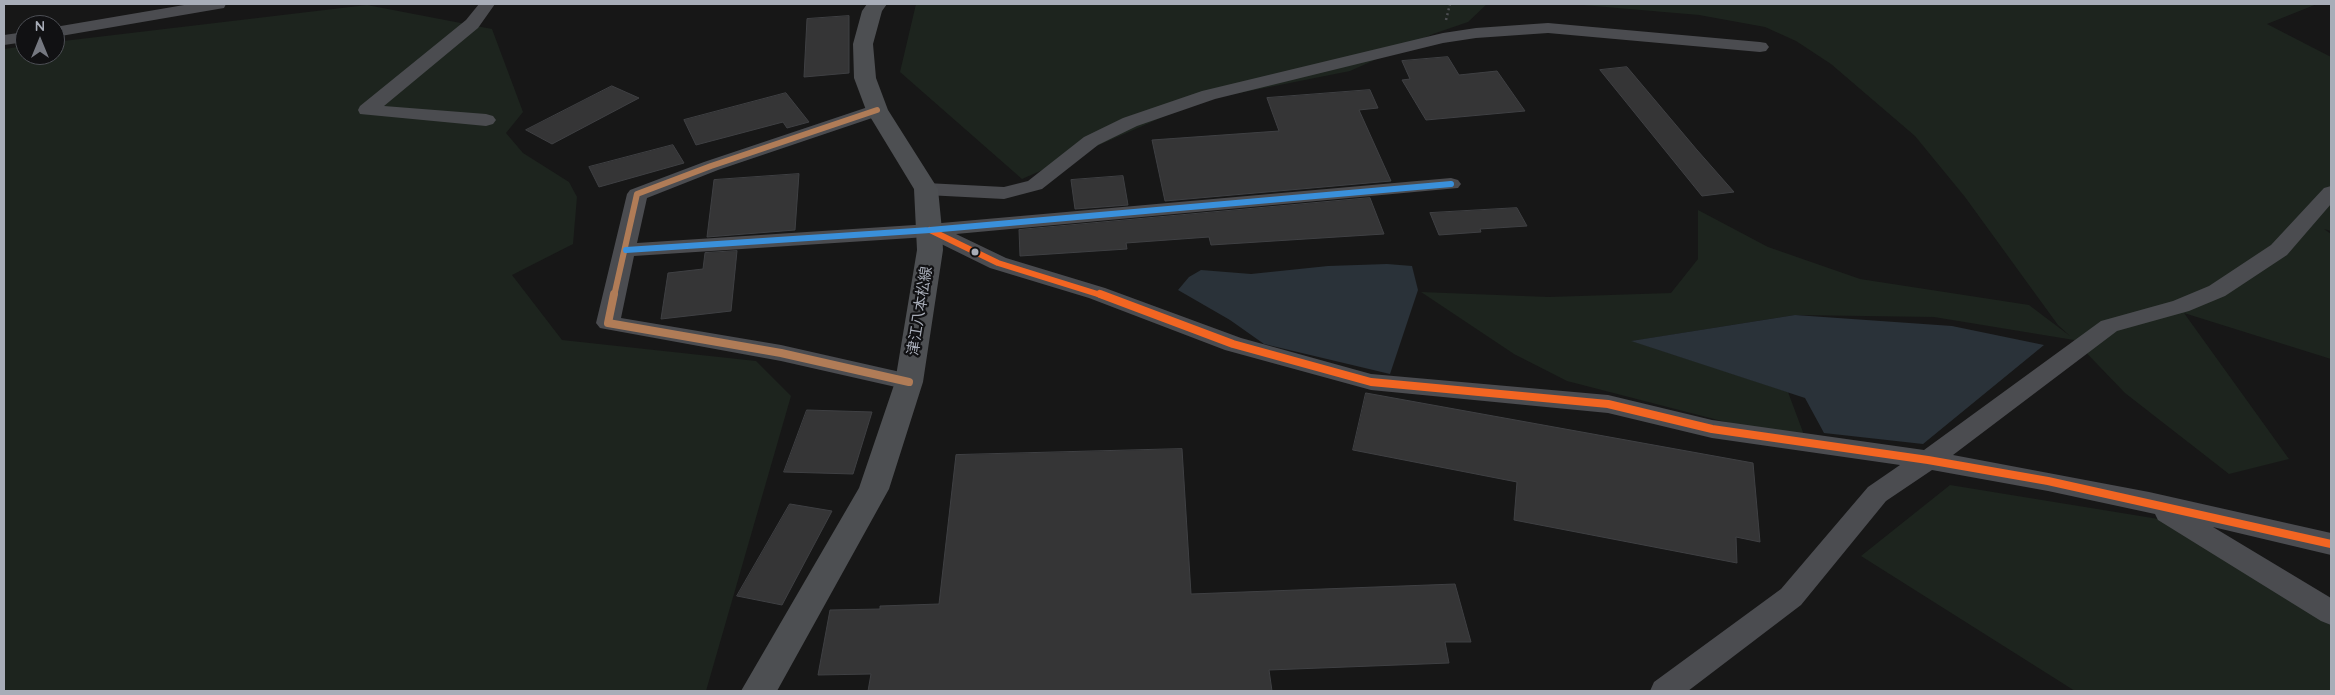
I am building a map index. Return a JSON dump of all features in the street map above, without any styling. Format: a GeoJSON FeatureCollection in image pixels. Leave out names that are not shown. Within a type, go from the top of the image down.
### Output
{"type":"FeatureCollection","features":[{"type":"Feature","properties":{"kind":"main road","name":"津江八本松線"},"geometry":{"type":"LineString","coordinates":[[759,691],[874,489],[909,382],[930,250],[930,230],[926,189],[877,110],[865,78],[863,44],[872,10],[876,4]]}},
{"type":"Feature","properties":{"kind":"street"},"geometry":{"type":"LineString","coordinates":[[65,30],[218,4]]}},
{"type":"Feature","properties":{"kind":"street"},"geometry":{"type":"LineString","coordinates":[[486,120],[367,110],[472,24],[487,4]]}},
{"type":"Feature","properties":{"kind":"street"},"geometry":{"type":"LineString","coordinates":[[926,189],[1004,193],[1035,185],[1091,141],[1130,122],[1209,95],[1442,38],[1476,33],[1548,28],[1760,46]]}},
{"type":"Feature","properties":{"kind":"street"},"geometry":{"type":"LineString","coordinates":[[877,110],[711,166],[637,194],[626,250],[608,323],[782,353],[909,382]]}},
{"type":"Feature","properties":{"kind":"street"},"geometry":{"type":"LineString","coordinates":[[626,250],[930,230],[1451,184]]}},
{"type":"Feature","properties":{"kind":"street"},"geometry":{"type":"LineString","coordinates":[[1665,691],[1791,597],[1877,494],[1928,460],[2110,326],[2180,306],[2217,291],[2279,250],[2331,192]]}},
{"type":"Feature","properties":{"kind":"street"},"geometry":{"type":"LineString","coordinates":[[930,230],[998,263],[1097,293],[1233,344],[1371,382],[1608,404],[1712,429],[1928,460],[2149,502],[2331,544]]}},
{"type":"Feature","properties":{"kind":"street"},"geometry":{"type":"LineString","coordinates":[[2149,502],[2331,613]]}},
{"type":"Feature","properties":{"kind":"shaded area"},"geometry":{"type":"Polygon","coordinates":[[[916,4],[1487,4],[1468,22],[1433,34],[1350,71],[1199,101],[1022,179],[900,72],[916,4]]]}},
{"type":"Feature","properties":{"kind":"shaded area"},"geometry":{"type":"Polygon","coordinates":[[[1571,4],[2317,4],[2267,24],[2331,57],[2331,231],[2324,229],[2331,234],[2331,359],[2184,313],[2289,459],[2229,474],[2125,393],[2074,340],[1934,317],[1795,315],[1632,341],[1788,392],[1807,443],[1567,381],[1514,354],[1421,292],[1549,297],[1671,293],[1698,259],[1698,210],[1768,247],[1860,279],[2029,305],[2070,336],[2058,325],[1965,197],[1915,136],[1831,64],[1796,41],[1765,27],[1699,15],[1571,4]]]}},
{"type":"Feature","properties":{"kind":"shaded area"},"geometry":{"type":"Polygon","coordinates":[[[367,5],[492,29],[523,112],[506,133],[523,153],[569,182],[577,197],[573,244],[512,275],[562,340],[756,361],[791,396],[706,691],[4,691],[4,49],[15,47],[15,65],[65,65],[65,41],[367,5]]]}},
{"type":"Feature","properties":{"kind":"shaded area"},"geometry":{"type":"Polygon","coordinates":[[[1387,264],[1412,266],[1418,290],[1390,374],[1264,344],[1230,320],[1178,290],[1189,277],[1201,270],[1251,274],[1328,266],[1387,264]]]}},
{"type":"Feature","properties":{"kind":"shaded area"},"geometry":{"type":"Polygon","coordinates":[[[1795,315],[1952,326],[2044,345],[1923,444],[1824,433],[1805,398],[1631,341],[1795,315]]]}},
{"type":"Feature","properties":{"kind":"shaded area"},"geometry":{"type":"Polygon","coordinates":[[[1950,485],[2183,523],[2331,617],[2331,691],[2075,691],[1861,556],[1950,485]]]}},
{"type":"Feature","properties":{"kind":"building"},"geometry":{"type":"Polygon","coordinates":[[[849,16],[849,73],[804,77],[807,19],[849,16]]]}},
{"type":"Feature","properties":{"kind":"building"},"geometry":{"type":"Polygon","coordinates":[[[1448,57],[1459,75],[1497,71],[1525,111],[1426,120],[1402,80],[1410,79],[1402,61],[1448,57]]]}},
{"type":"Feature","properties":{"kind":"building"},"geometry":{"type":"Polygon","coordinates":[[[1627,67],[1734,192],[1702,196],[1600,70],[1627,67]]]}},
{"type":"Feature","properties":{"kind":"building"},"geometry":{"type":"Polygon","coordinates":[[[612,86],[639,98],[552,144],[526,130],[612,86]]]}},
{"type":"Feature","properties":{"kind":"building"},"geometry":{"type":"Polygon","coordinates":[[[1370,90],[1378,108],[1359,110],[1391,181],[1165,201],[1152,140],[1279,131],[1267,98],[1370,90]]]}},
{"type":"Feature","properties":{"kind":"building"},"geometry":{"type":"Polygon","coordinates":[[[786,93],[809,122],[787,128],[783,122],[696,145],[684,120],[786,93]]]}},
{"type":"Feature","properties":{"kind":"building"},"geometry":{"type":"Polygon","coordinates":[[[673,145],[684,163],[599,187],[589,167],[673,145]]]}},
{"type":"Feature","properties":{"kind":"building"},"geometry":{"type":"Polygon","coordinates":[[[799,174],[795,230],[707,237],[714,180],[799,174]]]}},
{"type":"Feature","properties":{"kind":"building"},"geometry":{"type":"Polygon","coordinates":[[[1123,176],[1128,205],[1075,209],[1071,180],[1123,176]]]}},
{"type":"Feature","properties":{"kind":"building"},"geometry":{"type":"Polygon","coordinates":[[[1370,198],[1384,234],[1211,245],[1209,237],[1126,243],[1127,249],[1020,256],[1019,230],[1370,198]]]}},
{"type":"Feature","properties":{"kind":"building"},"geometry":{"type":"Polygon","coordinates":[[[1517,208],[1527,226],[1480,229],[1481,232],[1439,235],[1430,213],[1517,208]]]}},
{"type":"Feature","properties":{"kind":"building"},"geometry":{"type":"Polygon","coordinates":[[[737,251],[731,311],[661,319],[668,273],[703,269],[705,253],[737,251]]]}},
{"type":"Feature","properties":{"kind":"building"},"geometry":{"type":"Polygon","coordinates":[[[1366,393],[1753,463],[1760,542],[1736,537],[1737,563],[1514,520],[1517,482],[1353,450],[1366,393]]]}},
{"type":"Feature","properties":{"kind":"building"},"geometry":{"type":"Polygon","coordinates":[[[807,410],[872,412],[853,474],[784,472],[807,410]]]}},
{"type":"Feature","properties":{"kind":"building"},"geometry":{"type":"Polygon","coordinates":[[[1182,449],[1191,594],[1455,584],[1471,642],[1445,642],[1449,663],[1269,670],[1272,691],[868,691],[871,674],[818,675],[830,610],[880,609],[880,606],[939,604],[956,455],[1182,449]]]}},
{"type":"Feature","properties":{"kind":"building"},"geometry":{"type":"Polygon","coordinates":[[[790,504],[832,511],[782,605],[737,596],[790,504]]]}},
{"type":"Feature","properties":{"kind":"transit line"},"geometry":{"type":"LineString","coordinates":[[877,110],[711,166],[637,194],[608,323],[781,353],[909,382]]}},
{"type":"Feature","properties":{"kind":"transit line"},"geometry":{"type":"LineString","coordinates":[[626,250],[930,230],[1451,184]]}},
{"type":"Feature","properties":{"kind":"transit line"},"geometry":{"type":"LineString","coordinates":[[930,230],[998,263],[1097,293],[1233,344],[1371,382],[1608,404],[1712,429],[1928,460],[2048,481],[2331,544]]}}]}
